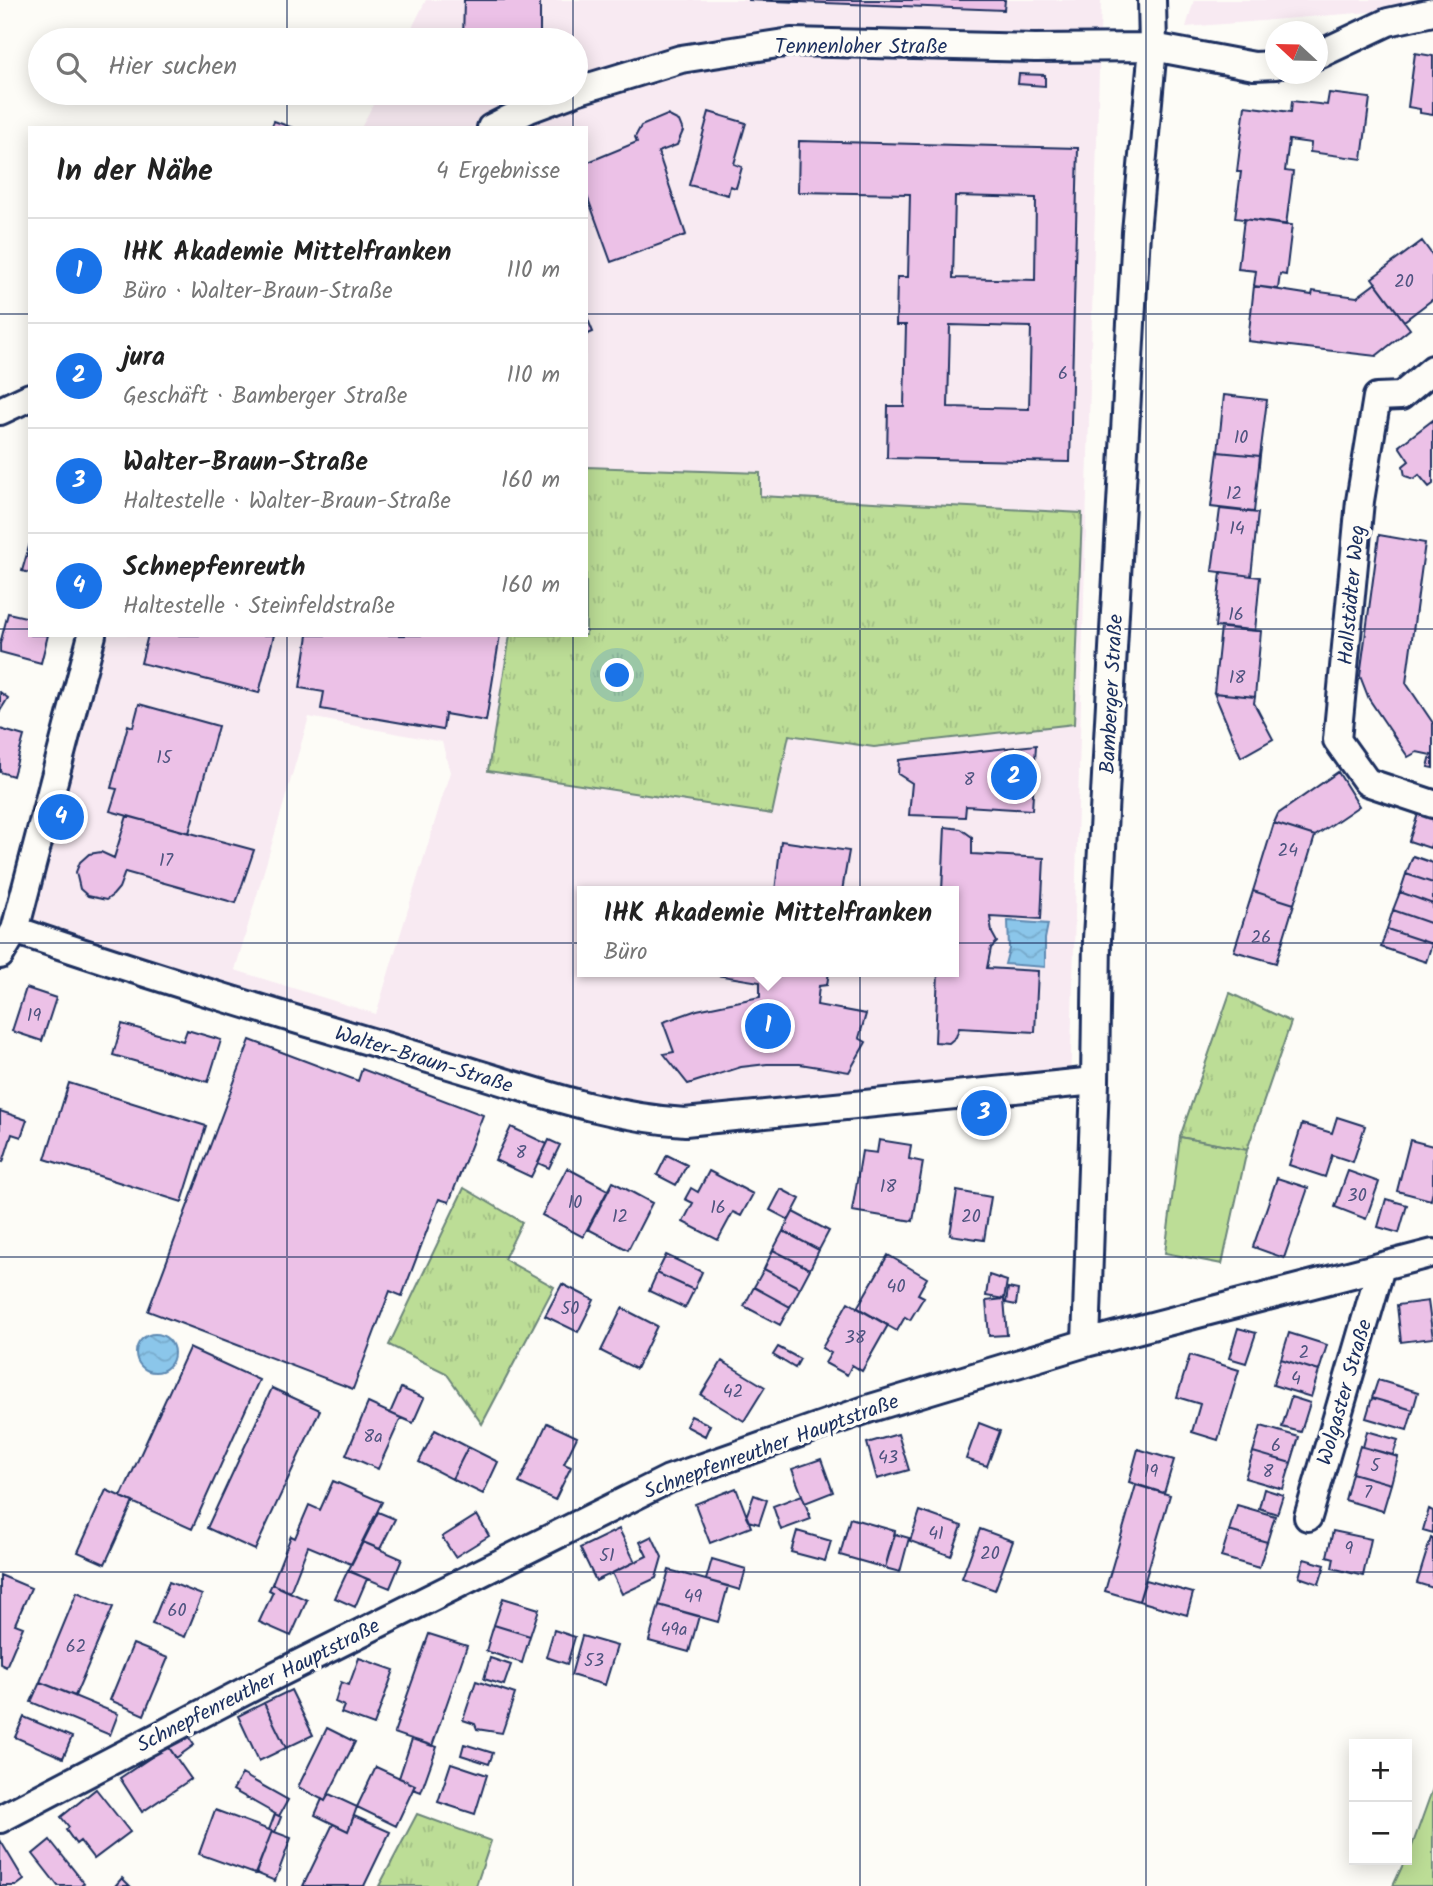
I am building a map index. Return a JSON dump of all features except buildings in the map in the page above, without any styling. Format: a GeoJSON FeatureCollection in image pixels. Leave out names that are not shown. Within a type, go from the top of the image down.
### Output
{"type":"FeatureCollection","features":[{"type":"Feature","properties":{"kind":"street","name":"Bamberger Straße"},"geometry":{"type":"LineString","coordinates":[[1086,1343],[1097,939],[1136,232],[1153,47],[1152,0]]}},
{"type":"Feature","properties":{"kind":"street","name":"Bamberger Straße"},"geometry":{"type":"LineString","coordinates":[[1153,47],[1168,0]]}},
{"type":"Feature","properties":{"kind":"street"},"geometry":{"type":"LineString","coordinates":[[1328,50],[1388,22],[1433,12]]}},
{"type":"Feature","properties":{"kind":"street","name":"Tennenloher Straße"},"geometry":{"type":"LineString","coordinates":[[588,88],[681,59],[791,42],[1035,48],[1153,47],[1254,66],[1265,66]]}},
{"type":"Feature","properties":{"kind":"street","name":"Tennenloher Straße"},"geometry":{"type":"LineString","coordinates":[[495,126],[540,105]]}},
{"type":"Feature","properties":{"kind":"street","name":"Hallstädter Weg"},"geometry":{"type":"LineString","coordinates":[[1433,369],[1401,396],[1377,397],[1360,501],[1337,740],[1367,782],[1433,804]]}},
{"type":"Feature","properties":{"kind":"street"},"geometry":{"type":"LineString","coordinates":[[0,411],[28,398]]}},
{"type":"Feature","properties":{"kind":"street"},"geometry":{"type":"LineString","coordinates":[[0,955],[15,930],[91,637]]}},
{"type":"Feature","properties":{"kind":"street","name":"Walter-Braun-Straße"},"geometry":{"type":"LineString","coordinates":[[15,930],[557,1099],[644,1119],[685,1122],[1095,1081]]}},
{"type":"Feature","properties":{"kind":"street","name":"Schnepfenreuther Hauptstraße"},"geometry":{"type":"LineString","coordinates":[[0,1819],[276,1675],[669,1479],[871,1408],[1086,1343],[1433,1253]]}},
{"type":"Feature","properties":{"kind":"street","name":"Wolgaster Straße"},"geometry":{"type":"LineString","coordinates":[[1308,1517],[1381,1267]]}},
{"type":"Feature","properties":{"kind":"shaded area"},"geometry":{"type":"Polygon","coordinates":[[[426,0],[1101,0],[1070,1088],[698,1132],[256,1011],[28,919],[101,637],[510,637],[488,771],[771,814],[789,735],[874,747],[759,496],[759,473],[588,467],[588,126],[362,126],[373,105],[588,105],[588,28],[412,28],[426,0]],[[309,717],[235,970],[376,1014],[450,772],[442,742],[309,717]]]}},
{"type":"Feature","properties":{"kind":"shaded area"},"geometry":{"type":"Polygon","coordinates":[[[1194,0],[1433,0],[1433,7],[1186,27],[1194,0]]]}},
{"type":"Feature","properties":{"kind":"green space"},"geometry":{"type":"Polygon","coordinates":[[[588,467],[760,473],[760,496],[1082,513],[1074,724],[874,747],[789,735],[772,814],[488,771],[510,637],[588,637],[588,467]]]}},
{"type":"Feature","properties":{"kind":"green space"},"geometry":{"type":"Polygon","coordinates":[[[1230,993],[1291,1022],[1247,1150],[1180,1137],[1230,993]]]}},
{"type":"Feature","properties":{"kind":"green space"},"geometry":{"type":"Polygon","coordinates":[[[1180,1137],[1247,1150],[1222,1264],[1165,1253],[1180,1137]]]}},
{"type":"Feature","properties":{"kind":"green space"},"geometry":{"type":"Polygon","coordinates":[[[464,1188],[522,1222],[504,1259],[554,1287],[482,1424],[446,1373],[389,1345],[464,1188]]]}},
{"type":"Feature","properties":{"kind":"green space"},"geometry":{"type":"Polygon","coordinates":[[[1433,1788],[1433,1886],[1393,1886],[1403,1865],[1412,1865],[1412,1846],[1433,1788]]]}},
{"type":"Feature","properties":{"kind":"green space"},"geometry":{"type":"Polygon","coordinates":[[[417,1814],[491,1841],[476,1886],[379,1886],[417,1814]]]}},
{"type":"Feature","properties":{"kind":"water"},"geometry":{"type":"Polygon","coordinates":[[[1008,921],[1048,924],[1045,967],[1005,964],[1009,949],[1008,921]]]}},
{"type":"Feature","properties":{"kind":"water"},"geometry":{"type":"Polygon","coordinates":[[[155,1334],[169,1339],[174,1353],[169,1367],[155,1372],[141,1367],[136,1353],[141,1339],[155,1334]]]}},
{"type":"Feature","properties":{"kind":"place","name":"jura"},"geometry":{"type":"Point","coordinates":[1014,777]}},
{"type":"Feature","properties":{"kind":"place","name":"Schnepfenreuth"},"geometry":{"type":"Point","coordinates":[61,817]}},
{"type":"Feature","properties":{"kind":"place","name":"IHK Akademie Mittelfranken"},"geometry":{"type":"Point","coordinates":[768,1026]}},
{"type":"Feature","properties":{"kind":"place","name":"Walter-Braun-Straße"},"geometry":{"type":"Point","coordinates":[984,1113]}}]}
